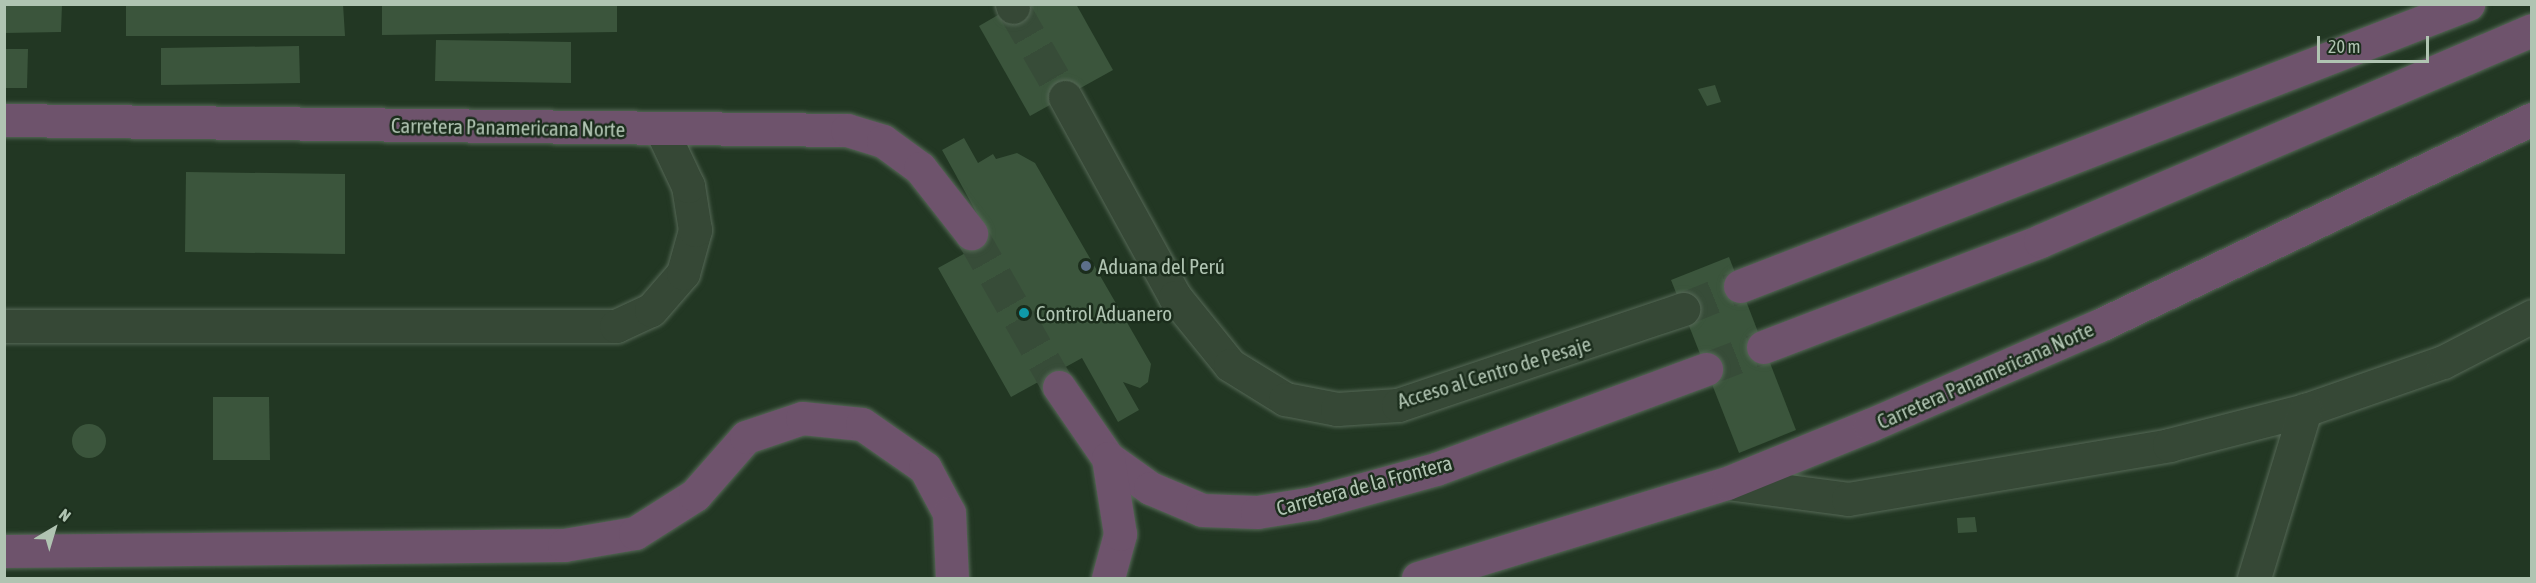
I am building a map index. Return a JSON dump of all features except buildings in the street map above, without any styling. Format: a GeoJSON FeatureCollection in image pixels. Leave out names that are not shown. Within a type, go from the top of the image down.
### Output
{"type":"FeatureCollection","features":[{"type":"Feature","properties":{"kind":"highway"},"geometry":{"type":"LineString","coordinates":[[1740,286],[2468,4]]}},
{"type":"Feature","properties":{"kind":"highway"},"geometry":{"type":"LineString","coordinates":[[1764,347],[2040,241],[2532,30]]}},
{"type":"Feature","properties":{"kind":"highway","name":"Carretera Panamericana Norte"},"geometry":{"type":"LineString","coordinates":[[1418,579],[1727,483],[2098,326],[2532,119]]}},
{"type":"Feature","properties":{"kind":"highway","name":"Carretera Panamericana Norte"},"geometry":{"type":"LineString","coordinates":[[4,120],[847,130],[883,141],[920,168],[971,233]]}},
{"type":"Feature","properties":{"kind":"highway","name":"Carretera de la Frontera"},"geometry":{"type":"LineString","coordinates":[[1059,387],[1108,458],[1150,488],[1202,510],[1257,512],[1313,503],[1436,469],[1706,369]]}},
{"type":"Feature","properties":{"kind":"highway"},"geometry":{"type":"LineString","coordinates":[[4,551],[574,543],[635,533],[695,495],[746,437],[801,418],[862,424],[925,468],[949,513],[952,579]]}},
{"type":"Feature","properties":{"kind":"highway"},"geometry":{"type":"LineString","coordinates":[[1108,458],[1120,534],[1108,579]]}},
{"type":"Feature","properties":{"kind":"street","name":"Acceso al Centro de Pesaje"},"geometry":{"type":"LineString","coordinates":[[1065,97],[1175,297],[1230,365],[1285,399],[1337,409],[1398,405],[1683,309]]}},
{"type":"Feature","properties":{"kind":"street"},"geometry":{"type":"LineString","coordinates":[[4,326],[616,326],[651,310],[683,273],[695,230],[688,186],[661,129]]}},
{"type":"Feature","properties":{"kind":"street"},"geometry":{"type":"LineString","coordinates":[[1727,483],[1848,499],[2157,448],[2305,410],[2443,362],[2532,315]]}},
{"type":"Feature","properties":{"kind":"street"},"geometry":{"type":"LineString","coordinates":[[2254,579],[2305,410]]}},
{"type":"Feature","properties":{"kind":"tunnel"},"geometry":{"type":"LineString","coordinates":[[1013,7],[1065,97]]}},
{"type":"Feature","properties":{"kind":"tunnel"},"geometry":{"type":"LineString","coordinates":[[971,233],[1059,387]]}},
{"type":"Feature","properties":{"kind":"tunnel"},"geometry":{"type":"LineString","coordinates":[[1683,309],[1740,286]]}},
{"type":"Feature","properties":{"kind":"tunnel"},"geometry":{"type":"LineString","coordinates":[[1706,369],[1763,347]]}},
{"type":"Feature","properties":{"kind":"place","name":"Aduana del Perú"},"geometry":{"type":"Point","coordinates":[1086,266]}},
{"type":"Feature","properties":{"kind":"place","name":"Control Aduanero"},"geometry":{"type":"Point","coordinates":[1024,313]}}]}
